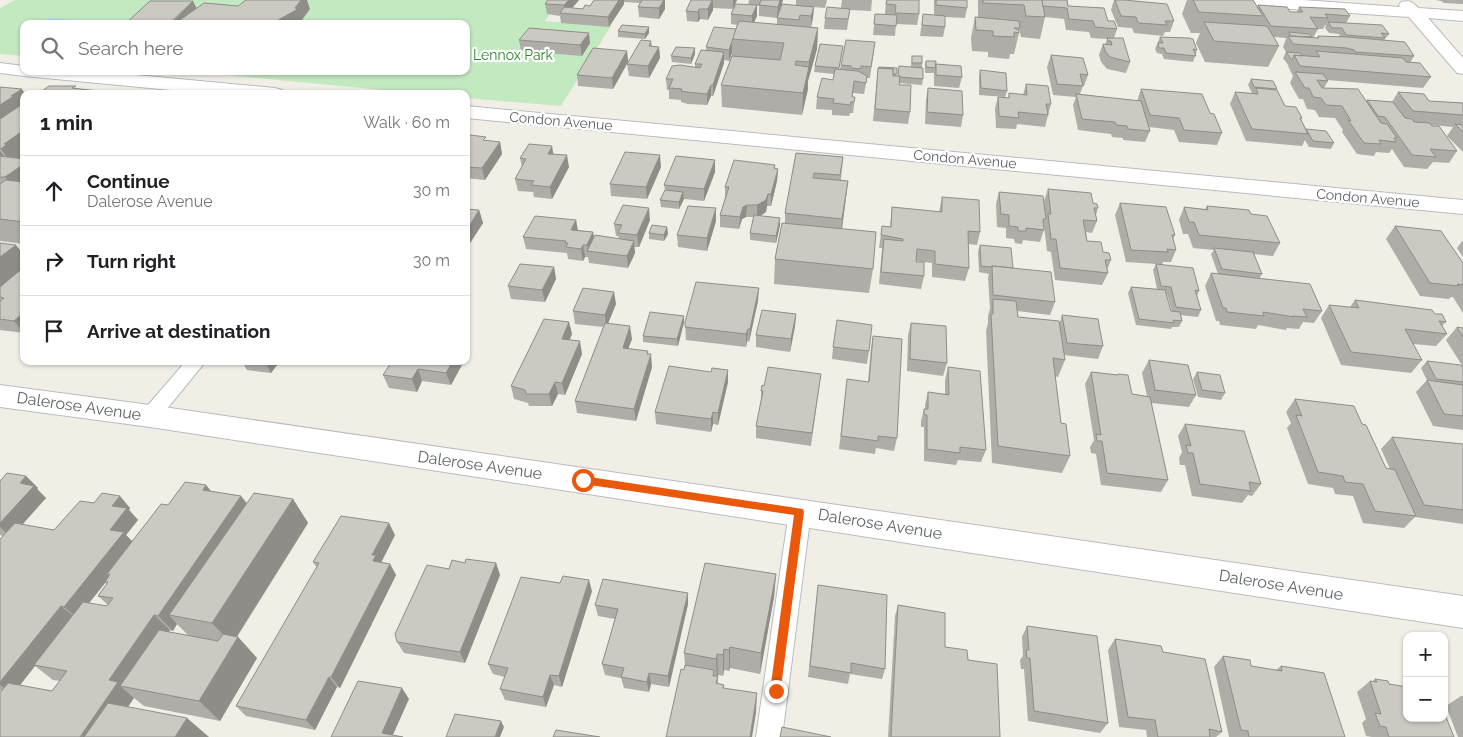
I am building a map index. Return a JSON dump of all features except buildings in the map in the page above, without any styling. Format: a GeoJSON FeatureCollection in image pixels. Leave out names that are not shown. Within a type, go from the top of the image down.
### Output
{"type":"FeatureCollection","features":[{"type":"Feature","properties":{"kind":"street"},"geometry":{"type":"LineString","coordinates":[[1233,0],[1408,6],[1463,16]]}},
{"type":"Feature","properties":{"kind":"street"},"geometry":{"type":"LineString","coordinates":[[1408,6],[1463,69]]}},
{"type":"Feature","properties":{"kind":"street"},"geometry":{"type":"LineString","coordinates":[[0,68],[20,70]]}},
{"type":"Feature","properties":{"kind":"street"},"geometry":{"type":"LineString","coordinates":[[74,75],[232,90]]}},
{"type":"Feature","properties":{"kind":"street","name":"Condon Avenue"},"geometry":{"type":"LineString","coordinates":[[470,112],[1463,207]]}},
{"type":"Feature","properties":{"kind":"street","name":"Dalerose Avenue"},"geometry":{"type":"LineString","coordinates":[[0,396],[150,416],[1463,612]]}},
{"type":"Feature","properties":{"kind":"lane"},"geometry":{"type":"LineString","coordinates":[[150,416],[194,365]]}},
{"type":"Feature","properties":{"kind":"lane"},"geometry":{"type":"LineString","coordinates":[[769,737],[800,512]]}},
{"type":"Feature","properties":{"kind":"green space","name":"Lennox Park"},"geometry":{"type":"Polygon","coordinates":[[[15,0],[560,0],[545,21],[611,26],[561,106],[470,98],[470,90],[383,90],[226,75],[470,75],[470,20],[20,20],[20,56],[0,54],[0,8],[15,0]]]}},
{"type":"Feature","properties":{"kind":"water"},"geometry":{"type":"Polygon","coordinates":[[[49,18],[74,20],[46,20],[49,18]]]}},
{"type":"Feature","properties":{"kind":"route"},"geometry":{"type":"LineString","coordinates":[[583,480],[800,512],[776,691]]}}]}
